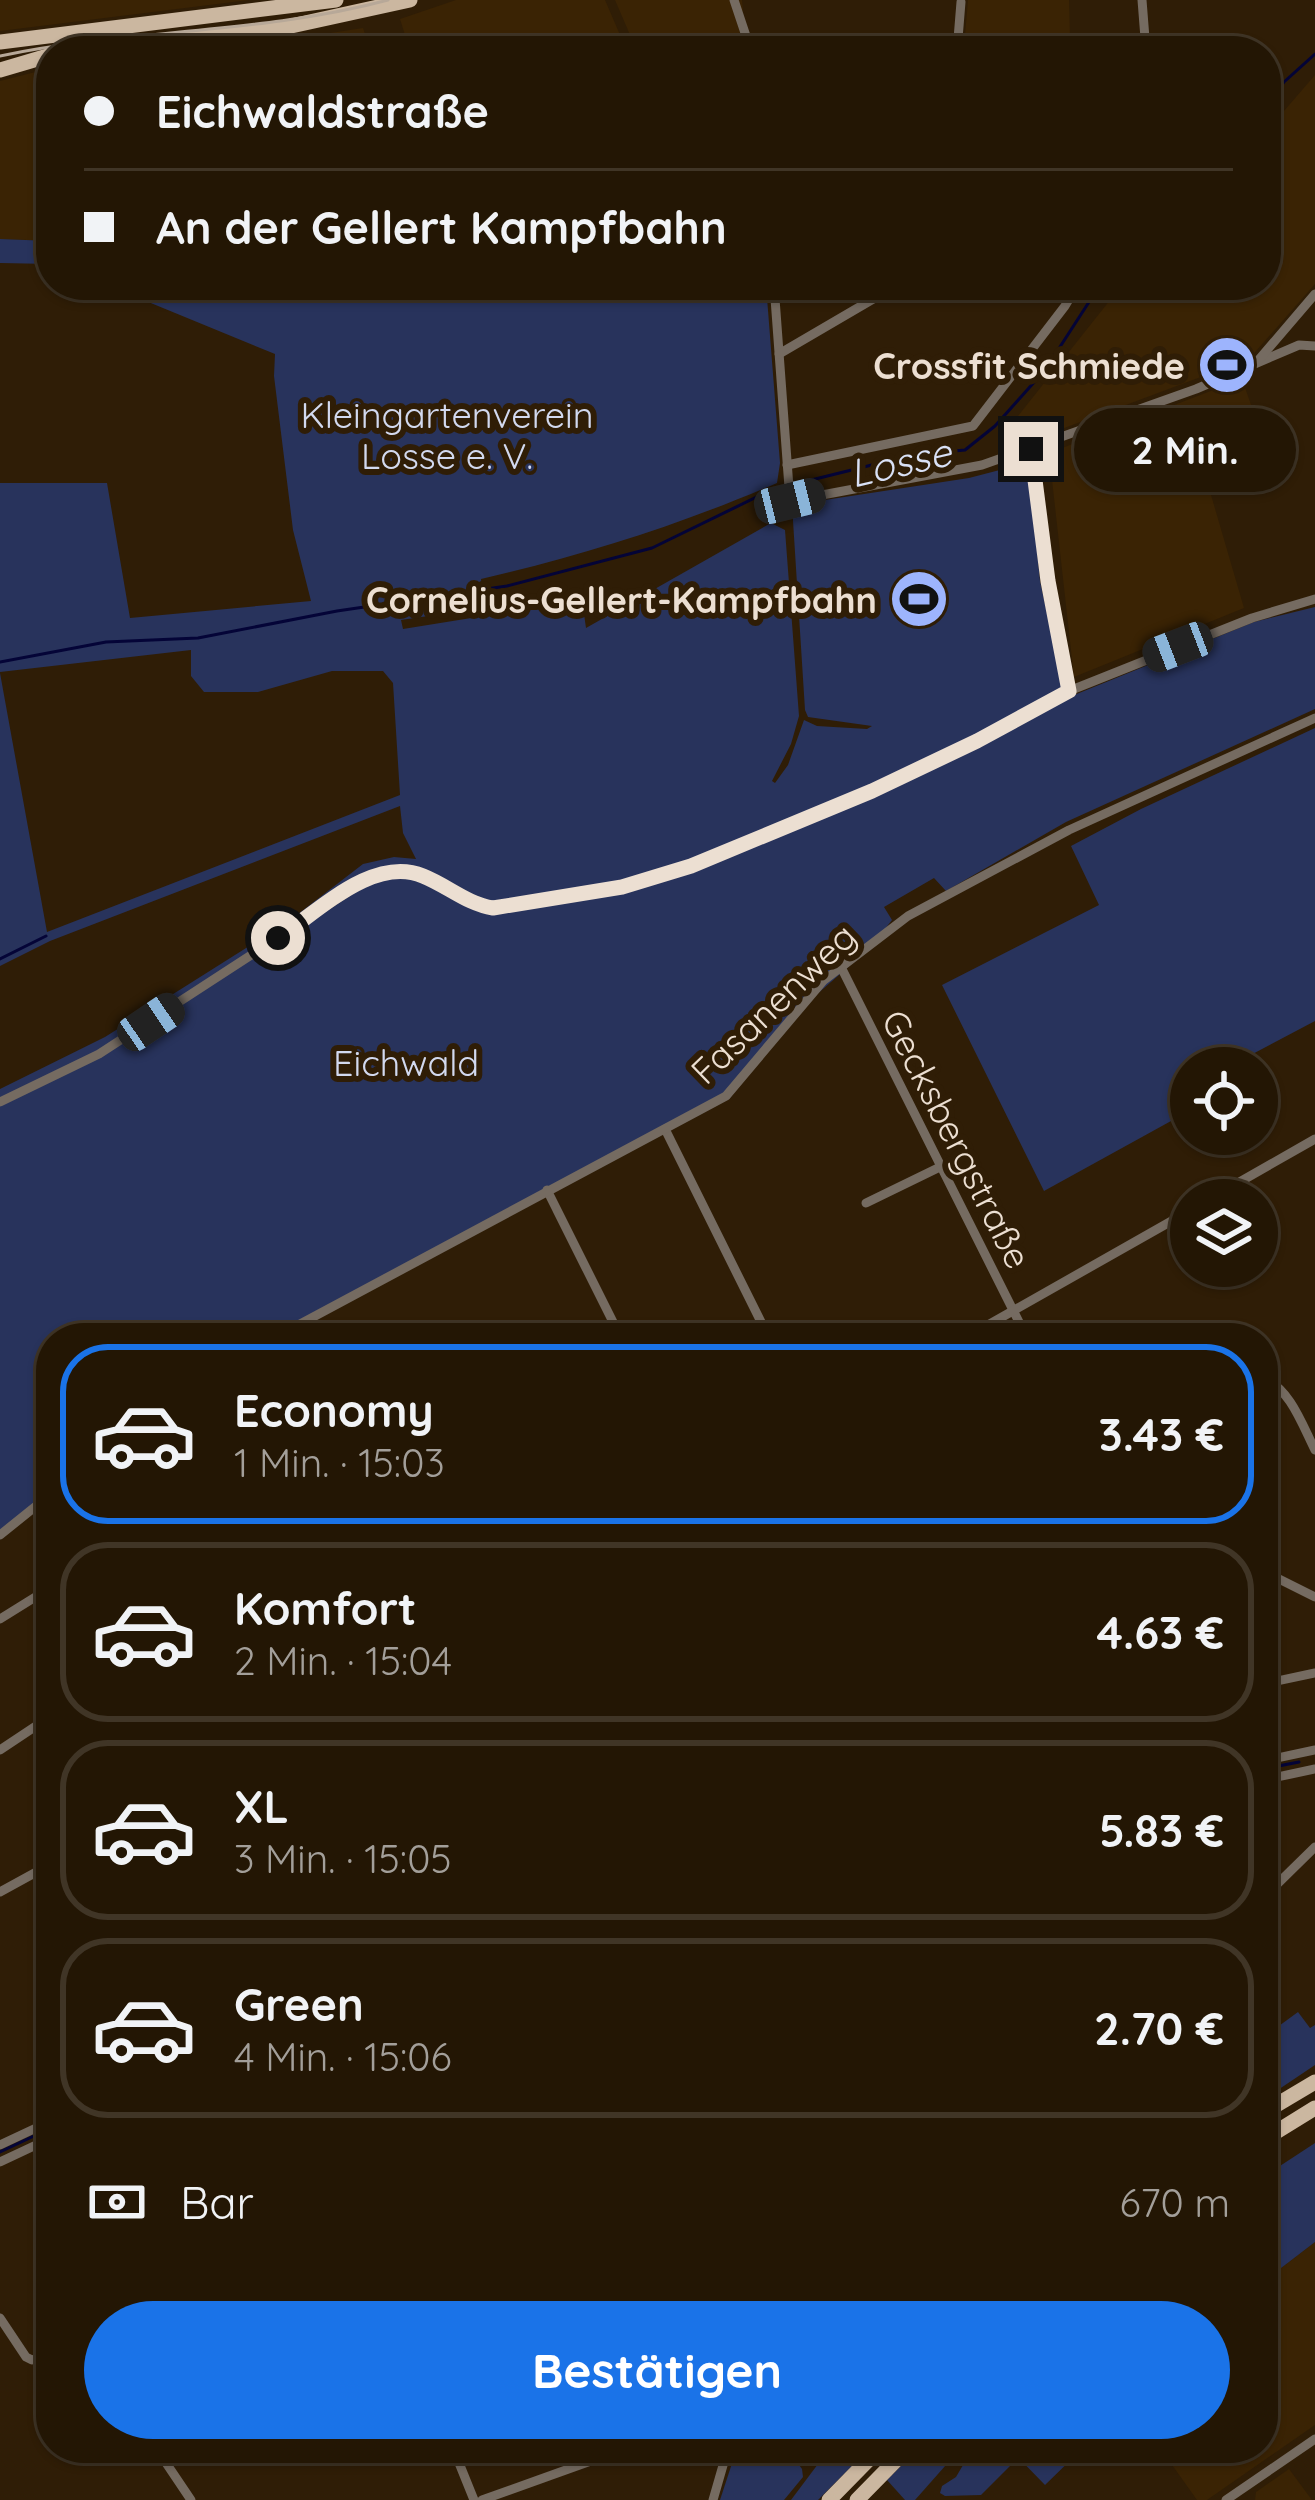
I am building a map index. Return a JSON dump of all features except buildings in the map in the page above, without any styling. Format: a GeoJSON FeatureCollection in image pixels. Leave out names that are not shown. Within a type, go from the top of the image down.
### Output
{"type":"FeatureCollection","features":[{"type":"Feature","properties":{"kind":"main road"},"geometry":{"type":"LineString","coordinates":[[48,36],[336,0]]}},
{"type":"Feature","properties":{"kind":"main road"},"geometry":{"type":"LineString","coordinates":[[214,36],[273,30],[410,0]]}},
{"type":"Feature","properties":{"kind":"main road"},"geometry":{"type":"LineString","coordinates":[[0,42],[36,38]]}},
{"type":"Feature","properties":{"kind":"main road"},"geometry":{"type":"LineString","coordinates":[[0,70],[36,59]]}},
{"type":"Feature","properties":{"kind":"main road"},"geometry":{"type":"LineString","coordinates":[[1278,2104],[1315,2082]]}},
{"type":"Feature","properties":{"kind":"main road"},"geometry":{"type":"LineString","coordinates":[[1278,2131],[1315,2108]]}},
{"type":"Feature","properties":{"kind":"main road"},"geometry":{"type":"LineString","coordinates":[[829,2500],[865,2463]]}},
{"type":"Feature","properties":{"kind":"main road"},"geometry":{"type":"LineString","coordinates":[[857,2500],[893,2463]]}},
{"type":"Feature","properties":{"kind":"street"},"geometry":{"type":"LineString","coordinates":[[734,0],[746,36]]}},
{"type":"Feature","properties":{"kind":"street"},"geometry":{"type":"LineString","coordinates":[[1142,0],[1145,36]]}},
{"type":"Feature","properties":{"kind":"street"},"geometry":{"type":"LineString","coordinates":[[958,36],[961,2]]}},
{"type":"Feature","properties":{"kind":"street"},"geometry":{"type":"LineString","coordinates":[[1251,368],[1315,294]]}},
{"type":"Feature","properties":{"kind":"street"},"geometry":{"type":"LineString","coordinates":[[775,300],[790,498],[940,475],[1031,449],[1251,368],[1299,345],[1315,346]]}},
{"type":"Feature","properties":{"kind":"street"},"geometry":{"type":"LineString","coordinates":[[779,354],[873,300]]}},
{"type":"Feature","properties":{"kind":"street"},"geometry":{"type":"LineString","coordinates":[[787,468],[973,426],[1069,300]]}},
{"type":"Feature","properties":{"kind":"street"},"geometry":{"type":"LineString","coordinates":[[1031,449],[1048,581],[1069,691]]}},
{"type":"Feature","properties":{"kind":"street"},"geometry":{"type":"LineString","coordinates":[[0,1102],[99,1054],[371,877],[394,870],[417,873],[477,905],[493,908],[622,887],[735,849],[872,791],[1069,691],[1252,618],[1315,599]]}},
{"type":"Feature","properties":{"kind":"street","name":"Fasanenweg"},"geometry":{"type":"LineString","coordinates":[[302,1323],[726,1096],[840,964],[908,916],[1069,830],[1315,718]]}},
{"type":"Feature","properties":{"kind":"street","name":"Gecksbergstraße"},"geometry":{"type":"LineString","coordinates":[[840,964],[1019,1323]]}},
{"type":"Feature","properties":{"kind":"street"},"geometry":{"type":"LineString","coordinates":[[665,1129],[762,1323]]}},
{"type":"Feature","properties":{"kind":"street"},"geometry":{"type":"LineString","coordinates":[[1245,1179],[1315,1139]]}},
{"type":"Feature","properties":{"kind":"street"},"geometry":{"type":"LineString","coordinates":[[866,1203],[940,1167]]}},
{"type":"Feature","properties":{"kind":"street"},"geometry":{"type":"LineString","coordinates":[[547,1190],[614,1323]]}},
{"type":"Feature","properties":{"kind":"street"},"geometry":{"type":"LineString","coordinates":[[991,1323],[1170,1222]]}},
{"type":"Feature","properties":{"kind":"street"},"geometry":{"type":"LineString","coordinates":[[1278,1386],[1291,1401],[1315,1450]]}},
{"type":"Feature","properties":{"kind":"street"},"geometry":{"type":"LineString","coordinates":[[0,1535],[36,1506]]}},
{"type":"Feature","properties":{"kind":"street"},"geometry":{"type":"LineString","coordinates":[[1278,1578],[1315,1597]]}},
{"type":"Feature","properties":{"kind":"street"},"geometry":{"type":"LineString","coordinates":[[0,1619],[36,1601]]}},
{"type":"Feature","properties":{"kind":"street"},"geometry":{"type":"LineString","coordinates":[[1278,1681],[1315,1673]]}},
{"type":"Feature","properties":{"kind":"street"},"geometry":{"type":"LineString","coordinates":[[0,1750],[36,1726]]}},
{"type":"Feature","properties":{"kind":"street"},"geometry":{"type":"LineString","coordinates":[[1278,1758],[1315,1750]]}},
{"type":"Feature","properties":{"kind":"street"},"geometry":{"type":"LineString","coordinates":[[1278,1777],[1315,1769]]}},
{"type":"Feature","properties":{"kind":"street"},"geometry":{"type":"LineString","coordinates":[[1278,1884],[1315,1847]]}},
{"type":"Feature","properties":{"kind":"street"},"geometry":{"type":"LineString","coordinates":[[1303,1861],[1315,1866]]}},
{"type":"Feature","properties":{"kind":"street"},"geometry":{"type":"LineString","coordinates":[[0,1892],[36,1872]]}},
{"type":"Feature","properties":{"kind":"street"},"geometry":{"type":"LineString","coordinates":[[0,2144],[36,2128]]}},
{"type":"Feature","properties":{"kind":"street"},"geometry":{"type":"LineString","coordinates":[[0,2162],[36,2145]]}},
{"type":"Feature","properties":{"kind":"street"},"geometry":{"type":"LineString","coordinates":[[0,2318],[26,2357],[36,2359]]}},
{"type":"Feature","properties":{"kind":"street"},"geometry":{"type":"LineString","coordinates":[[0,2348],[11,2337]]}},
{"type":"Feature","properties":{"kind":"street"},"geometry":{"type":"LineString","coordinates":[[1234,2498],[1315,2439]]}},
{"type":"Feature","properties":{"kind":"street"},"geometry":{"type":"LineString","coordinates":[[166,2463],[191,2500]]}},
{"type":"Feature","properties":{"kind":"street"},"geometry":{"type":"LineString","coordinates":[[460,2463],[478,2500],[581,2463]]}},
{"type":"Feature","properties":{"kind":"street"},"geometry":{"type":"LineString","coordinates":[[713,2500],[724,2463]]}},
{"type":"Feature","properties":{"kind":"shaded area"},"geometry":{"type":"Polygon","coordinates":[[[0,0],[249,0],[0,31],[0,0]]]}},
{"type":"Feature","properties":{"kind":"shaded area"},"geometry":{"type":"Polygon","coordinates":[[[456,0],[605,0],[621,36],[405,36],[400,19],[456,0]]]}},
{"type":"Feature","properties":{"kind":"shaded area"},"geometry":{"type":"Polygon","coordinates":[[[615,0],[742,0],[743,10],[736,19],[741,36],[631,36],[615,0]]]}},
{"type":"Feature","properties":{"kind":"shaded area"},"geometry":{"type":"Polygon","coordinates":[[[968,0],[1069,0],[1070,36],[965,35],[968,0]]]}},
{"type":"Feature","properties":{"kind":"shaded area"},"geometry":{"type":"Polygon","coordinates":[[[363,28],[366,36],[311,36],[363,28]]]}},
{"type":"Feature","properties":{"kind":"shaded area"},"geometry":{"type":"Polygon","coordinates":[[[36,72],[36,240],[0,239],[0,81],[36,72]]]}},
{"type":"Feature","properties":{"kind":"shaded area"},"geometry":{"type":"Polygon","coordinates":[[[1315,75],[1315,284],[1249,359],[1005,450],[1003,435],[1110,300],[1281,300],[1281,115],[1315,75]]]}},
{"type":"Feature","properties":{"kind":"shaded area"},"geometry":{"type":"Polygon","coordinates":[[[1242,379],[1264,442],[1202,464],[1244,608],[1074,677],[1049,453],[1242,379]]]}},
{"type":"Feature","properties":{"kind":"shaded area"},"geometry":{"type":"Polygon","coordinates":[[[1315,2242],[1315,2425],[1278,2451],[1278,2270],[1315,2242]]]}},
{"type":"Feature","properties":{"kind":"shaded area"},"geometry":{"type":"Polygon","coordinates":[[[1171,2463],[1260,2463],[1207,2500],[1197,2500],[1171,2463]]]}},
{"type":"Feature","properties":{"kind":"shaded area"},"geometry":{"type":"Polygon","coordinates":[[[1289,2469],[1312,2500],[1255,2500],[1256,2492],[1289,2469]]]}},
{"type":"Feature","properties":{"kind":"green space"},"geometry":{"type":"Polygon","coordinates":[[[0,239],[36,240],[36,264],[0,263],[0,239]]]}},
{"type":"Feature","properties":{"kind":"green space"},"geometry":{"type":"Polygon","coordinates":[[[144,300],[767,300],[780,463],[777,483],[631,538],[481,579],[483,608],[401,620],[403,629],[582,600],[586,628],[771,523],[785,530],[799,716],[775,783],[788,765],[804,720],[817,726],[872,726],[808,717],[805,710],[792,505],[969,478],[1023,464],[1029,470],[1040,581],[1063,687],[1023,709],[1026,718],[1254,622],[1315,607],[1315,709],[1066,822],[946,891],[934,878],[884,907],[892,920],[870,948],[808,1002],[729,1099],[308,1323],[36,1323],[36,1510],[0,1539],[0,1089],[105,1037],[289,921],[363,864],[394,857],[416,859],[403,833],[400,806],[50,941],[0,966],[0,673],[47,932],[400,795],[393,683],[383,671],[332,671],[258,692],[204,692],[191,676],[191,650],[0,672],[0,483],[107,483],[130,618],[311,601],[293,530],[275,354],[144,300]]]}},
{"type":"Feature","properties":{"kind":"green space"},"geometry":{"type":"Polygon","coordinates":[[[1315,728],[1315,1021],[1266,1047],[1170,1047],[1170,1122],[1044,1191],[942,985],[1099,905],[1071,846],[1315,728]]]}},
{"type":"Feature","properties":{"kind":"green space"},"geometry":{"type":"Polygon","coordinates":[[[1298,2012],[1310,2028],[1315,2025],[1315,2065],[1278,2090],[1278,2027],[1298,2012]]]}},
{"type":"Feature","properties":{"kind":"green space"},"geometry":{"type":"Polygon","coordinates":[[[1315,2143],[1315,2242],[1278,2270],[1278,2167],[1315,2143]]]}},
{"type":"Feature","properties":{"kind":"green space"},"geometry":{"type":"Polygon","coordinates":[[[732,2463],[798,2463],[802,2469],[803,2477],[784,2500],[720,2500],[732,2463]]]}},
{"type":"Feature","properties":{"kind":"green space"},"geometry":{"type":"Polygon","coordinates":[[[819,2463],[855,2463],[818,2500],[791,2500],[819,2463]]]}},
{"type":"Feature","properties":{"kind":"green space"},"geometry":{"type":"Polygon","coordinates":[[[904,2463],[948,2463],[915,2500],[905,2500],[887,2480],[904,2463]]]}},
{"type":"Feature","properties":{"kind":"green space"},"geometry":{"type":"Polygon","coordinates":[[[964,2463],[1013,2463],[981,2495],[940,2493],[964,2463]]]}},
{"type":"Feature","properties":{"kind":"green space"},"geometry":{"type":"Polygon","coordinates":[[[1024,2463],[1068,2463],[1045,2485],[1024,2463]]]}},
{"type":"Feature","properties":{"kind":"waterway","name":"Losse"},"geometry":{"type":"LineString","coordinates":[[1281,86],[1315,54]]}},
{"type":"Feature","properties":{"kind":"waterway","name":"Losse"},"geometry":{"type":"LineString","coordinates":[[0,662],[106,642],[198,638],[507,586],[652,548],[771,490],[912,455],[965,450],[995,426],[1045,370],[1090,300]]}},
{"type":"Feature","properties":{"kind":"waterway"},"geometry":{"type":"LineString","coordinates":[[0,959],[46,936]]}},
{"type":"Feature","properties":{"kind":"waterway"},"geometry":{"type":"LineString","coordinates":[[1278,1766],[1299,1762]]}},
{"type":"Feature","properties":{"kind":"waterway"},"geometry":{"type":"LineString","coordinates":[[0,2152],[36,2135]]}},
{"type":"Feature","properties":{"kind":"tram line"},"geometry":{"type":"LineString","coordinates":[[146,36],[292,19],[388,0]]}},
{"type":"Feature","properties":{"kind":"tram line"},"geometry":{"type":"LineString","coordinates":[[0,56],[36,49]]}},
{"type":"Feature","properties":{"kind":"place","name":"Crossfit Schmiede"},"geometry":{"type":"Point","coordinates":[1227,365]}},
{"type":"Feature","properties":{"kind":"place","name":"Cornelius-Gellert-Kampfbahn"},"geometry":{"type":"Point","coordinates":[919,599]}},
{"type":"Feature","properties":{"kind":"route"},"geometry":{"type":"LineString","coordinates":[[278,938],[371,877],[394,870],[417,873],[477,905],[493,908],[622,887],[691,866],[872,791],[1069,691],[1048,581],[1031,449]]}},
{"type":"Feature","properties":{"kind":"park label","name":"Kleingartenverein Losse e. V."},"geometry":{"type":"Point","coordinates":[447,434]}},
{"type":"Feature","properties":{"kind":"park label","name":"Eichwald"},"geometry":{"type":"Point","coordinates":[406,1062]}}]}
